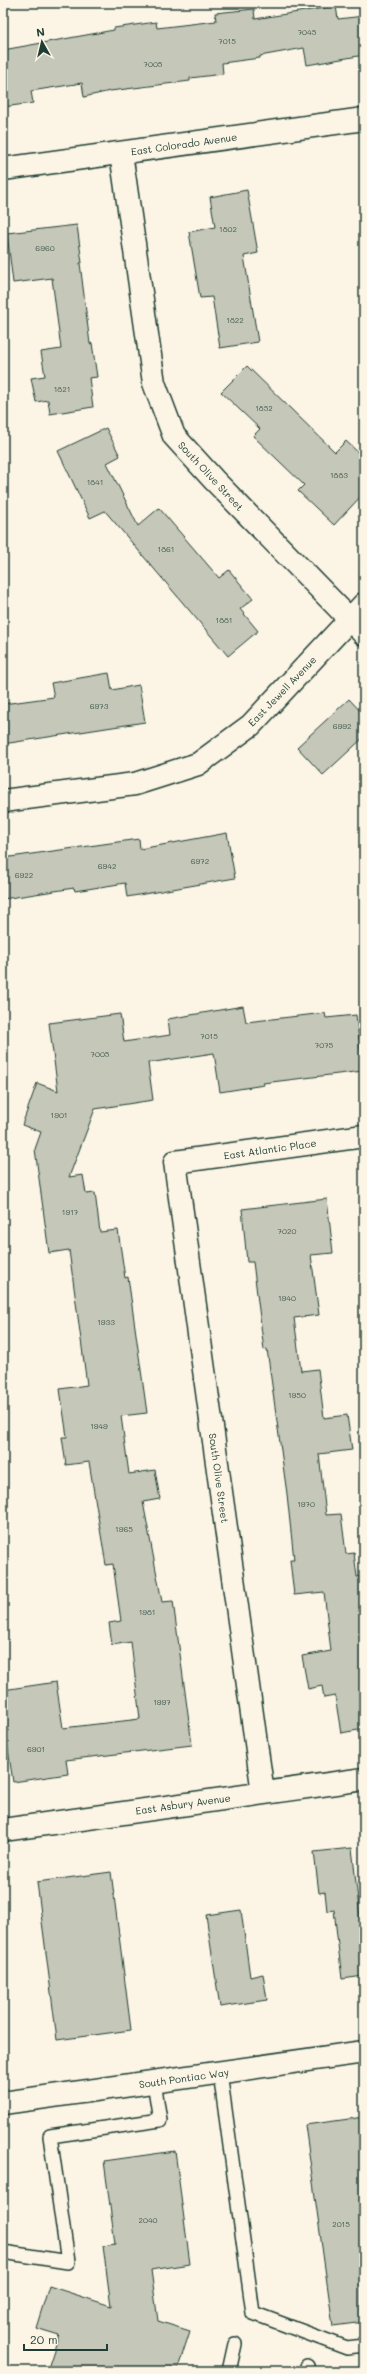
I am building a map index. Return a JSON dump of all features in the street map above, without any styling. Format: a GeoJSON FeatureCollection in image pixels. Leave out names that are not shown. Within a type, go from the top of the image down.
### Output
{"type":"FeatureCollection","features":[{"type":"Feature","properties":{"kind":"street","name":"East Colorado Avenue"},"geometry":{"type":"LineString","coordinates":[[3,169],[364,119]]}},
{"type":"Feature","properties":{"kind":"street","name":"South Olive Street"},"geometry":{"type":"LineString","coordinates":[[121,153],[154,383],[174,436],[214,480],[357,627]]}},
{"type":"Feature","properties":{"kind":"street"},"geometry":{"type":"LineString","coordinates":[[357,627],[364,604]]}},
{"type":"Feature","properties":{"kind":"street","name":"East Jewell Avenue"},"geometry":{"type":"LineString","coordinates":[[3,800],[135,784],[198,764],[251,725],[357,627]]}},
{"type":"Feature","properties":{"kind":"street","name":"East Atlantic Place"},"geometry":{"type":"LineString","coordinates":[[176,1162],[364,1136]]}},
{"type":"Feature","properties":{"kind":"street","name":"South Olive Street"},"geometry":{"type":"LineString","coordinates":[[176,1162],[263,1793]]}},
{"type":"Feature","properties":{"kind":"street","name":"East Asbury Avenue"},"geometry":{"type":"LineString","coordinates":[[3,1830],[364,1779]]}},
{"type":"Feature","properties":{"kind":"street","name":"South Pontiac Way"},"geometry":{"type":"LineString","coordinates":[[3,2103],[364,2052]]}},
{"type":"Feature","properties":{"kind":"lane"},"geometry":{"type":"LineString","coordinates":[[220,2073],[253,2313],[347,2348],[364,2346]]}},
{"type":"Feature","properties":{"kind":"lane"},"geometry":{"type":"LineString","coordinates":[[3,2252],[68,2262],[50,2136],[160,2120],[154,2082]]}},
{"type":"Feature","properties":{"kind":"lane"},"geometry":{"type":"LineString","coordinates":[[229,2371],[235,2344]]}},
{"type":"Feature","properties":{"kind":"building"},"geometry":{"type":"Polygon","coordinates":[[[336,6],[338,19],[364,16],[364,55],[307,65],[304,48],[260,56],[260,58],[222,63],[223,74],[190,78],[190,81],[110,91],[84,97],[82,83],[31,91],[33,103],[3,107],[3,50],[114,30],[114,28],[156,22],[157,28],[216,21],[215,13],[254,9],[255,19],[336,6]]]}},
{"type":"Feature","properties":{"kind":"building"},"geometry":{"type":"Polygon","coordinates":[[[247,190],[258,253],[244,256],[258,342],[220,348],[212,297],[200,298],[189,232],[215,227],[210,197],[247,190]]]}},
{"type":"Feature","properties":{"kind":"building"},"geometry":{"type":"Polygon","coordinates":[[[77,225],[90,344],[92,343],[97,377],[89,378],[93,407],[50,414],[48,400],[36,402],[31,378],[45,376],[41,352],[61,349],[52,278],[13,283],[7,233],[77,225]]]}},
{"type":"Feature","properties":{"kind":"building"},"geometry":{"type":"Polygon","coordinates":[[[247,366],[335,452],[346,441],[364,458],[364,493],[334,525],[298,491],[304,485],[253,436],[260,429],[221,392],[247,366]]]}},
{"type":"Feature","properties":{"kind":"building"},"geometry":{"type":"Polygon","coordinates":[[[106,428],[120,456],[107,463],[138,526],[159,508],[219,578],[229,570],[253,599],[240,609],[258,631],[228,656],[105,511],[90,518],[58,451],[106,428]]]}},
{"type":"Feature","properties":{"kind":"building"},"geometry":{"type":"Polygon","coordinates":[[[109,673],[112,690],[139,685],[145,722],[3,744],[3,704],[54,697],[51,683],[109,673]]]}},
{"type":"Feature","properties":{"kind":"building"},"geometry":{"type":"Polygon","coordinates":[[[349,699],[364,715],[364,737],[323,775],[297,747],[349,699]]]}},
{"type":"Feature","properties":{"kind":"building"},"geometry":{"type":"Polygon","coordinates":[[[227,833],[235,878],[127,897],[125,883],[75,891],[74,888],[3,899],[3,858],[139,839],[140,849],[227,833]]]}},
{"type":"Feature","properties":{"kind":"building"},"geometry":{"type":"Polygon","coordinates":[[[243,1006],[246,1022],[325,1013],[326,1018],[356,1015],[363,1071],[263,1083],[264,1085],[220,1092],[214,1053],[148,1063],[153,1100],[95,1109],[69,1177],[83,1175],[86,1194],[95,1193],[100,1232],[118,1230],[125,1278],[128,1277],[147,1413],[121,1416],[129,1474],[155,1470],[160,1499],[143,1502],[162,1602],[173,1601],[192,1745],[66,1760],[68,1774],[13,1782],[3,1716],[3,1690],[56,1682],[63,1728],[140,1719],[131,1642],[112,1645],[109,1623],[121,1621],[113,1564],[106,1565],[89,1462],[66,1465],[62,1437],[67,1437],[60,1389],[87,1385],[69,1250],[49,1253],[35,1149],[41,1132],[22,1125],[37,1083],[58,1091],[49,1023],[120,1014],[124,1042],[170,1035],[168,1019],[243,1006]]]}},
{"type":"Feature","properties":{"kind":"building"},"geometry":{"type":"Polygon","coordinates":[[[327,1199],[333,1253],[311,1255],[319,1315],[294,1318],[301,1371],[318,1369],[324,1418],[347,1415],[352,1450],[319,1454],[326,1515],[341,1514],[346,1554],[354,1553],[357,1577],[364,1576],[364,1729],[341,1733],[335,1696],[324,1698],[322,1686],[308,1689],[302,1656],[331,1651],[324,1592],[294,1595],[290,1560],[294,1560],[287,1494],[267,1349],[264,1350],[253,1262],[247,1262],[242,1209],[327,1199]]]}},
{"type":"Feature","properties":{"kind":"building"},"geometry":{"type":"Polygon","coordinates":[[[352,1848],[364,1952],[364,1976],[342,1979],[334,1910],[327,1911],[325,1892],[319,1893],[314,1852],[352,1848]]]}},
{"type":"Feature","properties":{"kind":"building"},"geometry":{"type":"Polygon","coordinates":[[[111,1872],[131,2030],[57,2040],[37,1882],[111,1872]]]}},
{"type":"Feature","properties":{"kind":"building"},"geometry":{"type":"Polygon","coordinates":[[[241,1910],[250,1977],[263,1974],[267,2000],[220,2007],[206,1915],[241,1910]]]}},
{"type":"Feature","properties":{"kind":"building"},"geometry":{"type":"Polygon","coordinates":[[[364,2117],[364,2322],[333,2326],[305,2125],[364,2117]]]}},
{"type":"Feature","properties":{"kind":"building"},"geometry":{"type":"Polygon","coordinates":[[[175,2151],[190,2264],[151,2270],[158,2321],[190,2331],[177,2371],[47,2371],[59,2335],[36,2328],[49,2286],[111,2306],[103,2246],[115,2244],[104,2161],[175,2151]]]}}]}
